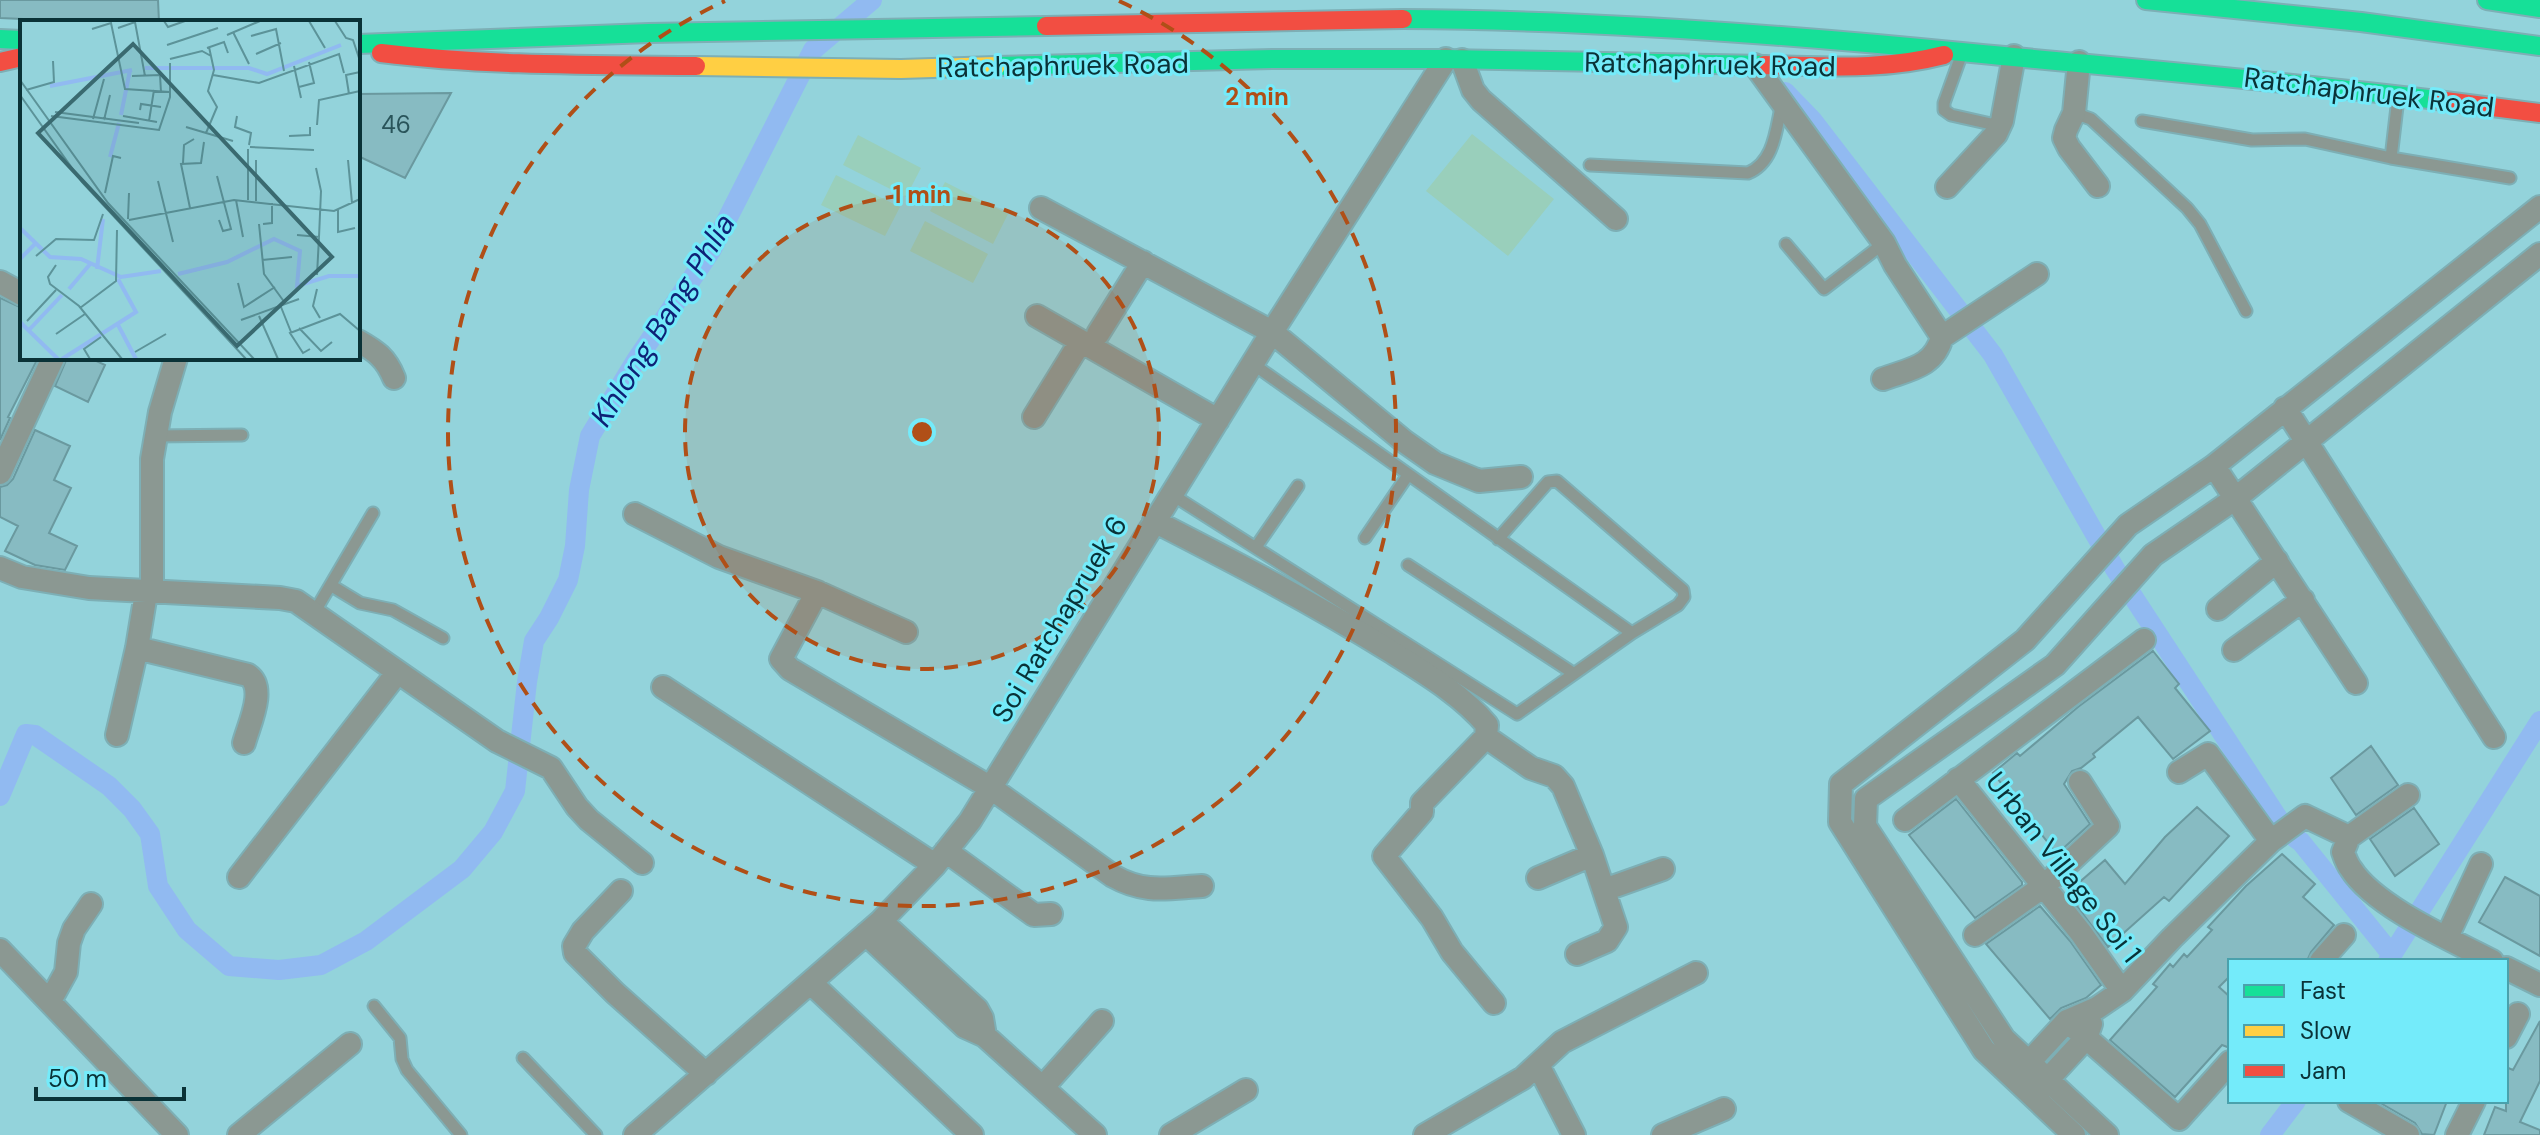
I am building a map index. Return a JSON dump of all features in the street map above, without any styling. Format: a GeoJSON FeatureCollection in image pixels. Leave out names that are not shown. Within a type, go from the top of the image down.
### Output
{"type":"FeatureCollection","features":[{"type":"Feature","properties":{"kind":"main road"},"geometry":{"type":"LineString","coordinates":[[2146,0],[2361,22],[2540,46]]}},
{"type":"Feature","properties":{"kind":"main road"},"geometry":{"type":"LineString","coordinates":[[2192,0],[2224,7]]}},
{"type":"Feature","properties":{"kind":"main road"},"geometry":{"type":"LineString","coordinates":[[2487,0],[2540,8]]}},
{"type":"Feature","properties":{"kind":"main road","name":"Ratchaphruek Road"},"geometry":{"type":"LineString","coordinates":[[360,47],[513,36],[804,28],[1470,19],[1735,31],[2251,77],[2540,113]]}},
{"type":"Feature","properties":{"kind":"main road"},"geometry":{"type":"LineString","coordinates":[[0,39],[20,40]]}},
{"type":"Feature","properties":{"kind":"main road","name":"Ratchaphruek Road"},"geometry":{"type":"LineString","coordinates":[[360,47],[462,62],[901,69],[1273,59],[1877,67],[1916,62],[1960,51]]}},
{"type":"Feature","properties":{"kind":"main road"},"geometry":{"type":"LineString","coordinates":[[0,62],[20,57]]}},
{"type":"Feature","properties":{"kind":"street"},"geometry":{"type":"LineString","coordinates":[[1947,187],[1989,143],[2000,126],[2014,56]]}},
{"type":"Feature","properties":{"kind":"street"},"geometry":{"type":"LineString","coordinates":[[1454,60],[1481,100],[1616,219]]}},
{"type":"Feature","properties":{"kind":"street","name":"Soi Ratchapruek 6"},"geometry":{"type":"LineString","coordinates":[[635,1135],[873,927],[940,858],[991,788],[1272,332],[1454,60]]}},
{"type":"Feature","properties":{"kind":"street"},"geometry":{"type":"LineString","coordinates":[[2079,62],[2074,113],[2064,138],[2098,186]]}},
{"type":"Feature","properties":{"kind":"street"},"geometry":{"type":"LineString","coordinates":[[1755,65],[1884,243],[1942,337]]}},
{"type":"Feature","properties":{"kind":"street"},"geometry":{"type":"LineString","coordinates":[[2107,1135],[2049,1079],[2022,1070],[1984,1050],[1840,822],[1841,784],[2025,640],[2128,525],[2214,466],[2540,207]]}},
{"type":"Feature","properties":{"kind":"street"},"geometry":{"type":"LineString","coordinates":[[1041,208],[1272,332],[1405,442],[1435,463],[1479,481],[1521,477]]}},
{"type":"Feature","properties":{"kind":"street"},"geometry":{"type":"LineString","coordinates":[[2074,1135],[2033,1096],[2004,1039],[1865,826],[1866,799],[2055,665],[2153,555],[2236,498],[2540,254]]}},
{"type":"Feature","properties":{"kind":"street"},"geometry":{"type":"LineString","coordinates":[[1034,417],[1143,262]]}},
{"type":"Feature","properties":{"kind":"street"},"geometry":{"type":"LineString","coordinates":[[1883,379],[1929,361],[1938,351],[1942,337],[2037,274]]}},
{"type":"Feature","properties":{"kind":"street"},"geometry":{"type":"LineString","coordinates":[[0,282],[20,293]]}},
{"type":"Feature","properties":{"kind":"street"},"geometry":{"type":"LineString","coordinates":[[1037,316],[1089,338],[1218,420]]}},
{"type":"Feature","properties":{"kind":"street"},"geometry":{"type":"LineString","coordinates":[[360,342],[380,353],[394,378]]}},
{"type":"Feature","properties":{"kind":"street"},"geometry":{"type":"LineString","coordinates":[[0,473],[52,360]]}},
{"type":"Feature","properties":{"kind":"street"},"geometry":{"type":"LineString","coordinates":[[117,735],[149,593],[154,436],[175,360]]}},
{"type":"Feature","properties":{"kind":"street"},"geometry":{"type":"LineString","coordinates":[[2285,408],[2494,737]]}},
{"type":"Feature","properties":{"kind":"street"},"geometry":{"type":"LineString","coordinates":[[2214,466],[2356,683]]}},
{"type":"Feature","properties":{"kind":"street"},"geometry":{"type":"LineString","coordinates":[[635,514],[719,557],[817,592],[906,632]]}},
{"type":"Feature","properties":{"kind":"street"},"geometry":{"type":"LineString","coordinates":[[1154,521],[1351,627],[1427,675],[1488,727],[1486,737],[1422,803],[1422,812],[1384,856],[1432,918],[1452,952],[1494,1003]]}},
{"type":"Feature","properties":{"kind":"street"},"geometry":{"type":"LineString","coordinates":[[2218,609],[2277,561]]}},
{"type":"Feature","properties":{"kind":"street"},"geometry":{"type":"LineString","coordinates":[[0,568],[22,577],[59,585],[296,601],[510,749],[539,761],[557,773],[577,807],[589,820],[642,863]]}},
{"type":"Feature","properties":{"kind":"street"},"geometry":{"type":"LineString","coordinates":[[817,592],[781,659],[784,665],[991,788],[1130,886],[1150,889],[1202,886]]}},
{"type":"Feature","properties":{"kind":"street"},"geometry":{"type":"LineString","coordinates":[[2234,650],[2303,600]]}},
{"type":"Feature","properties":{"kind":"street"},"geometry":{"type":"LineString","coordinates":[[1905,820],[2144,640]]}},
{"type":"Feature","properties":{"kind":"street"},"geometry":{"type":"LineString","coordinates":[[137,648],[254,679],[258,689],[244,743]]}},
{"type":"Feature","properties":{"kind":"street"},"geometry":{"type":"LineString","coordinates":[[239,877],[397,673]]}},
{"type":"Feature","properties":{"kind":"street"},"geometry":{"type":"LineString","coordinates":[[663,687],[1034,915],[1051,914]]}},
{"type":"Feature","properties":{"kind":"street"},"geometry":{"type":"LineString","coordinates":[[1486,737],[1531,768],[1554,776],[1563,786],[1592,855],[1616,927],[1607,941],[1577,954]]}},
{"type":"Feature","properties":{"kind":"street"},"geometry":{"type":"LineString","coordinates":[[2179,772],[2208,754],[2271,841]]}},
{"type":"Feature","properties":{"kind":"street","name":"Urban Village Soi 1"},"geometry":{"type":"LineString","coordinates":[[1958,779],[2044,886],[2122,991]]}},
{"type":"Feature","properties":{"kind":"street"},"geometry":{"type":"LineString","coordinates":[[1975,935],[2044,886],[2108,826],[2080,782]]}},
{"type":"Feature","properties":{"kind":"street"},"geometry":{"type":"LineString","coordinates":[[2408,795],[2349,837],[2343,852],[2351,870],[2373,894],[2488,959]]}},
{"type":"Feature","properties":{"kind":"street"},"geometry":{"type":"LineString","coordinates":[[2022,1070],[2067,1021],[2097,1008],[2122,991],[2271,841],[2305,816],[2349,837]]}},
{"type":"Feature","properties":{"kind":"street"},"geometry":{"type":"LineString","coordinates":[[1538,878],[1592,855]]}},
{"type":"Feature","properties":{"kind":"street"},"geometry":{"type":"LineString","coordinates":[[2437,932],[2481,864]]}},
{"type":"Feature","properties":{"kind":"street"},"geometry":{"type":"LineString","coordinates":[[1604,890],[1663,869]]}},
{"type":"Feature","properties":{"kind":"street"},"geometry":{"type":"LineString","coordinates":[[621,891],[583,931],[574,946],[575,953],[706,1074]]}},
{"type":"Feature","properties":{"kind":"street"},"geometry":{"type":"LineString","coordinates":[[50,1001],[66,972],[74,929],[91,904]]}},
{"type":"Feature","properties":{"kind":"street"},"geometry":{"type":"LineString","coordinates":[[873,927],[965,1027],[985,1036],[1095,1135]]}},
{"type":"Feature","properties":{"kind":"street"},"geometry":{"type":"LineString","coordinates":[[2323,959],[2344,935]]}},
{"type":"Feature","properties":{"kind":"street"},"geometry":{"type":"LineString","coordinates":[[0,950],[177,1135]]}},
{"type":"Feature","properties":{"kind":"street"},"geometry":{"type":"LineString","coordinates":[[2508,969],[2540,985]]}},
{"type":"Feature","properties":{"kind":"street"},"geometry":{"type":"LineString","coordinates":[[1425,1135],[1523,1078],[1562,1042],[1696,973]]}},
{"type":"Feature","properties":{"kind":"street"},"geometry":{"type":"LineString","coordinates":[[811,983],[972,1135]]}},
{"type":"Feature","properties":{"kind":"street"},"geometry":{"type":"LineString","coordinates":[[2033,1096],[2086,1038],[2097,1008]]}},
{"type":"Feature","properties":{"kind":"street"},"geometry":{"type":"LineString","coordinates":[[2508,1033],[2518,1014]]}},
{"type":"Feature","properties":{"kind":"street"},"geometry":{"type":"LineString","coordinates":[[1043,1087],[1102,1021]]}},
{"type":"Feature","properties":{"kind":"street"},"geometry":{"type":"LineString","coordinates":[[2067,1021],[2179,1119],[2228,1064]]}},
{"type":"Feature","properties":{"kind":"street"},"geometry":{"type":"LineString","coordinates":[[239,1135],[350,1044]]}},
{"type":"Feature","properties":{"kind":"street"},"geometry":{"type":"LineString","coordinates":[[1538,1065],[1574,1135]]}},
{"type":"Feature","properties":{"kind":"street"},"geometry":{"type":"LineString","coordinates":[[1171,1135],[1246,1090]]}},
{"type":"Feature","properties":{"kind":"street"},"geometry":{"type":"LineString","coordinates":[[2352,1103],[2408,1135]]}},
{"type":"Feature","properties":{"kind":"street"},"geometry":{"type":"LineString","coordinates":[[2457,1135],[2473,1103]]}},
{"type":"Feature","properties":{"kind":"street"},"geometry":{"type":"LineString","coordinates":[[1663,1135],[1724,1109]]}},
{"type":"Feature","properties":{"kind":"lane"},"geometry":{"type":"LineString","coordinates":[[1960,51],[1944,110],[1951,115],[2000,126]]}},
{"type":"Feature","properties":{"kind":"lane"},"geometry":{"type":"LineString","coordinates":[[2391,158],[2398,93]]}},
{"type":"Feature","properties":{"kind":"lane"},"geometry":{"type":"LineString","coordinates":[[1590,165],[1748,173],[1757,170],[1771,151],[1782,102]]}},
{"type":"Feature","properties":{"kind":"lane"},"geometry":{"type":"LineString","coordinates":[[2074,113],[2091,119],[2187,208],[2200,224],[2246,311]]}},
{"type":"Feature","properties":{"kind":"lane"},"geometry":{"type":"LineString","coordinates":[[2142,121],[2252,140],[2305,139],[2391,158],[2510,178]]}},
{"type":"Feature","properties":{"kind":"lane"},"geometry":{"type":"LineString","coordinates":[[1786,244],[1824,289],[1884,243]]}},
{"type":"Feature","properties":{"kind":"lane"},"geometry":{"type":"LineString","coordinates":[[1253,364],[1632,633]]}},
{"type":"Feature","properties":{"kind":"lane"},"geometry":{"type":"LineString","coordinates":[[154,436],[242,435]]}},
{"type":"Feature","properties":{"kind":"lane"},"geometry":{"type":"LineString","coordinates":[[1365,538],[1408,475]]}},
{"type":"Feature","properties":{"kind":"lane"},"geometry":{"type":"LineString","coordinates":[[1171,494],[1517,714],[1632,633],[1678,605],[1684,597],[1683,590],[1557,481],[1548,482],[1498,539]]}},
{"type":"Feature","properties":{"kind":"lane"},"geometry":{"type":"LineString","coordinates":[[1256,547],[1298,486]]}},
{"type":"Feature","properties":{"kind":"lane"},"geometry":{"type":"LineString","coordinates":[[314,613],[373,513]]}},
{"type":"Feature","properties":{"kind":"lane"},"geometry":{"type":"LineString","coordinates":[[1408,565],[1573,673]]}},
{"type":"Feature","properties":{"kind":"lane"},"geometry":{"type":"LineString","coordinates":[[332,586],[360,603],[393,610],[443,638]]}},
{"type":"Feature","properties":{"kind":"lane"},"geometry":{"type":"LineString","coordinates":[[374,1006],[400,1038],[402,1059],[407,1070],[461,1135]]}},
{"type":"Feature","properties":{"kind":"lane"},"geometry":{"type":"LineString","coordinates":[[523,1058],[596,1135]]}},
{"type":"Feature","properties":{"kind":"green space"},"geometry":{"type":"Polygon","coordinates":[[[1472,134],[1554,199],[1508,256],[1426,191],[1472,134]]]}},
{"type":"Feature","properties":{"kind":"green space"},"geometry":{"type":"Polygon","coordinates":[[[858,135],[921,168],[906,197],[843,165],[858,135]]]}},
{"type":"Feature","properties":{"kind":"green space"},"geometry":{"type":"Polygon","coordinates":[[[836,175],[900,207],[885,236],[821,205],[836,175]]]}},
{"type":"Feature","properties":{"kind":"green space"},"geometry":{"type":"Polygon","coordinates":[[[945,182],[1008,214],[993,244],[930,211],[945,182]]]}},
{"type":"Feature","properties":{"kind":"green space"},"geometry":{"type":"Polygon","coordinates":[[[925,221],[988,254],[973,283],[910,251],[925,221]]]}},
{"type":"Feature","properties":{"kind":"building"},"geometry":{"type":"Polygon","coordinates":[[[0,0],[158,0],[159,20],[0,18],[0,0]]]}},
{"type":"Feature","properties":{"kind":"building"},"geometry":{"type":"Polygon","coordinates":[[[451,93],[405,178],[360,157],[360,94],[451,93]]]}},
{"type":"Feature","properties":{"kind":"building"},"geometry":{"type":"Polygon","coordinates":[[[0,298],[20,307],[20,360],[37,360],[0,440],[0,298]]]}},
{"type":"Feature","properties":{"kind":"building"},"geometry":{"type":"Polygon","coordinates":[[[66,360],[94,360],[105,365],[88,402],[55,386],[66,360]]]}},
{"type":"Feature","properties":{"kind":"building"},"geometry":{"type":"Polygon","coordinates":[[[35,430],[70,446],[54,480],[71,488],[49,533],[77,546],[65,570],[35,565],[5,551],[18,526],[0,517],[0,487],[13,479],[35,430]]]}},
{"type":"Feature","properties":{"kind":"building"},"geometry":{"type":"Polygon","coordinates":[[[2153,651],[2179,684],[2175,688],[2210,731],[2173,759],[2138,717],[2093,754],[2095,757],[2072,771],[2064,784],[2090,824],[2057,854],[1993,773],[2017,753],[2020,756],[2078,707],[2153,651]]]}},
{"type":"Feature","properties":{"kind":"building"},"geometry":{"type":"Polygon","coordinates":[[[2371,746],[2398,785],[2356,815],[2331,778],[2371,746]]]}},
{"type":"Feature","properties":{"kind":"building"},"geometry":{"type":"Polygon","coordinates":[[[1956,799],[2022,882],[1975,918],[1909,835],[1956,799]]]}},
{"type":"Feature","properties":{"kind":"building"},"geometry":{"type":"Polygon","coordinates":[[[2197,807],[2229,836],[2169,901],[2164,897],[2108,947],[2067,893],[2105,860],[2125,884],[2165,837],[2197,807]]]}},
{"type":"Feature","properties":{"kind":"building"},"geometry":{"type":"Polygon","coordinates":[[[2414,808],[2439,844],[2395,876],[2370,839],[2414,808]]]}},
{"type":"Feature","properties":{"kind":"building"},"geometry":{"type":"Polygon","coordinates":[[[2282,854],[2315,884],[2303,897],[2334,925],[2308,959],[2228,959],[2228,978],[2219,987],[2228,995],[2228,1047],[2222,1045],[2175,1097],[2110,1040],[2157,987],[2153,984],[2170,964],[2173,967],[2184,954],[2187,957],[2212,930],[2208,927],[2246,886],[2282,854]]]}},
{"type":"Feature","properties":{"kind":"building"},"geometry":{"type":"Polygon","coordinates":[[[2505,877],[2540,896],[2540,956],[2479,922],[2505,877]]]}},
{"type":"Feature","properties":{"kind":"building"},"geometry":{"type":"Polygon","coordinates":[[[2040,906],[2101,985],[2086,998],[2061,1008],[2050,1019],[1986,944],[2040,906]]]}},
{"type":"Feature","properties":{"kind":"building"},"geometry":{"type":"Polygon","coordinates":[[[2540,1021],[2540,1081],[2520,1122],[2540,1130],[2540,1135],[2484,1135],[2495,1107],[2506,1111],[2508,1068],[2513,1070],[2540,1021]]]}},
{"type":"Feature","properties":{"kind":"building"},"geometry":{"type":"Polygon","coordinates":[[[2380,1103],[2446,1103],[2434,1135],[2422,1134],[2415,1123],[2380,1103]]]}},
{"type":"Feature","properties":{"kind":"waterway","name":"Khlong Bang Phlia"},"geometry":{"type":"LineString","coordinates":[[0,796],[26,734],[35,735],[109,786],[132,809],[150,834],[158,886],[187,930],[229,966],[279,970],[321,965],[366,941],[462,869],[493,832],[515,791],[534,641],[568,580],[575,546],[579,490],[590,436],[635,362],[712,249],[813,50],[872,0]]}},
{"type":"Feature","properties":{"kind":"waterway"},"geometry":{"type":"LineString","coordinates":[[1785,92],[1813,121],[1993,355],[2115,569],[2287,832],[2301,842],[2392,955]]}},
{"type":"Feature","properties":{"kind":"waterway"},"geometry":{"type":"LineString","coordinates":[[2389,959],[2540,721]]}},
{"type":"Feature","properties":{"kind":"waterway"},"geometry":{"type":"LineString","coordinates":[[2270,1135],[2294,1103]]}},
{"type":"Feature","properties":{"kind":"traffic: fast"},"geometry":{"type":"LineString","coordinates":[[2146,0],[2361,22],[2540,46]]}},
{"type":"Feature","properties":{"kind":"traffic: fast"},"geometry":{"type":"LineString","coordinates":[[2487,0],[2540,8]]}},
{"type":"Feature","properties":{"kind":"traffic: fast"},"geometry":{"type":"LineString","coordinates":[[1403,19],[1546,22],[1759,34],[2437,100]]}},
{"type":"Feature","properties":{"kind":"traffic: fast"},"geometry":{"type":"LineString","coordinates":[[360,44],[649,33],[1046,26]]}},
{"type":"Feature","properties":{"kind":"traffic: fast"},"geometry":{"type":"LineString","coordinates":[[0,39],[20,40]]}},
{"type":"Feature","properties":{"kind":"traffic: fast"},"geometry":{"type":"LineString","coordinates":[[996,66],[1273,59],[1764,65]]}},
{"type":"Feature","properties":{"kind":"traffic: slow"},"geometry":{"type":"LineString","coordinates":[[696,66],[901,69],[996,66]]}},
{"type":"Feature","properties":{"kind":"traffic: jam"},"geometry":{"type":"LineString","coordinates":[[1046,26],[1403,19]]}},
{"type":"Feature","properties":{"kind":"traffic: jam"},"geometry":{"type":"LineString","coordinates":[[381,53],[499,63],[696,66]]}},
{"type":"Feature","properties":{"kind":"traffic: jam"},"geometry":{"type":"LineString","coordinates":[[1764,65],[1876,65],[1944,55]]}},
{"type":"Feature","properties":{"kind":"traffic: jam"},"geometry":{"type":"LineString","coordinates":[[0,62],[20,57]]}},
{"type":"Feature","properties":{"kind":"traffic: jam"},"geometry":{"type":"LineString","coordinates":[[2437,100],[2540,113]]}}]}
